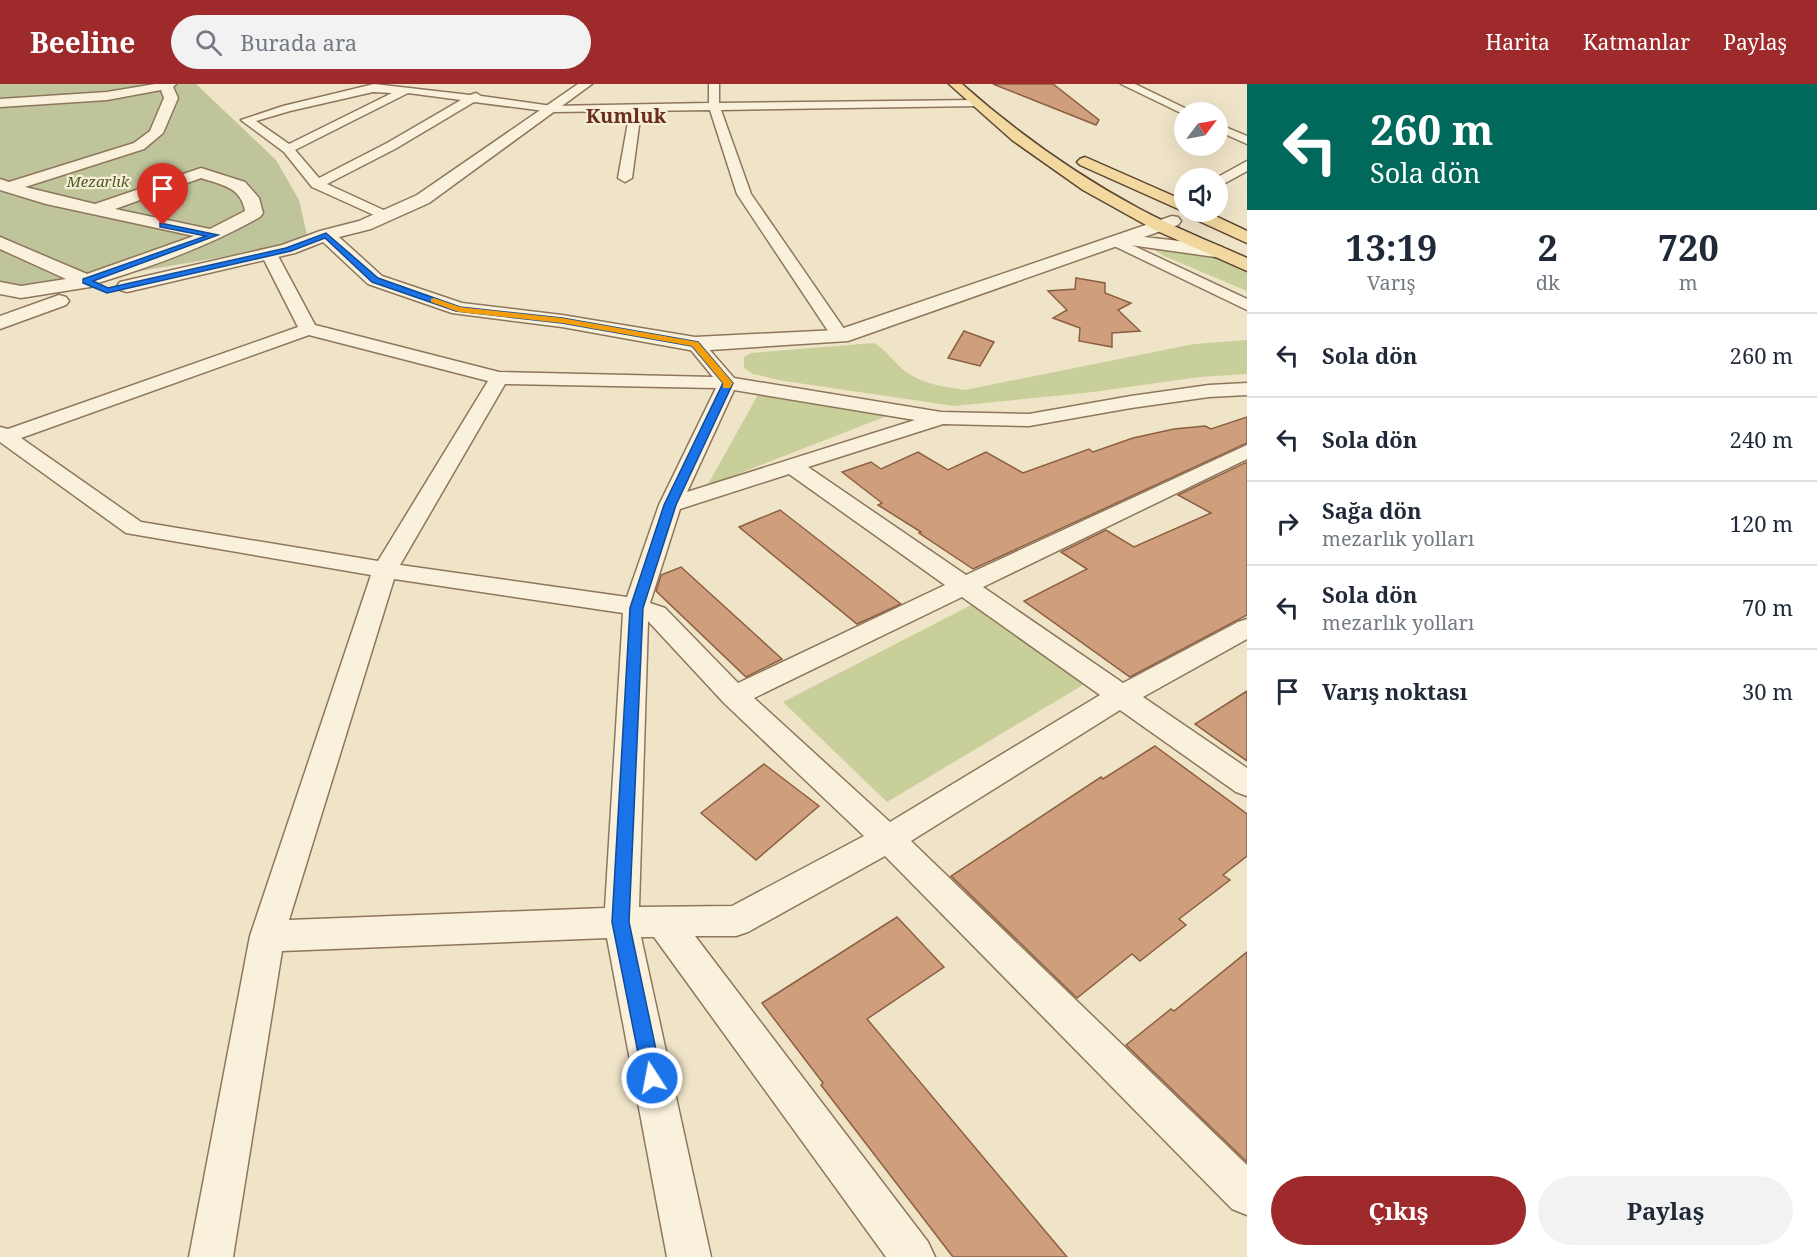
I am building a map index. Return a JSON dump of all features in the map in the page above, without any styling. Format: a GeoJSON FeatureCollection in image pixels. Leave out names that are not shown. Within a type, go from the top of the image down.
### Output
{"type":"FeatureCollection","features":[{"type":"Feature","properties":{"kind":"main road"},"geometry":{"type":"LineString","coordinates":[[955,84],[1060,167],[1134,213],[1151,219],[1174,214]]}},
{"type":"Feature","properties":{"kind":"main road"},"geometry":{"type":"LineString","coordinates":[[971,84],[1043,143],[1174,208]]}},
{"type":"Feature","properties":{"kind":"main road"},"geometry":{"type":"LineString","coordinates":[[1190,222],[1215,251],[1247,265]]}},
{"type":"Feature","properties":{"kind":"main road"},"geometry":{"type":"LineString","coordinates":[[1206,222],[1247,238]]}},
{"type":"Feature","properties":{"kind":"street"},"geometry":{"type":"LineString","coordinates":[[0,323],[53,303],[278,251],[365,225],[423,199],[586,84]]}},
{"type":"Feature","properties":{"kind":"street"},"geometry":{"type":"LineString","coordinates":[[714,84],[714,106],[744,194],[840,336]]}},
{"type":"Feature","properties":{"kind":"street"},"geometry":{"type":"LineString","coordinates":[[1125,84],[1174,106]]}},
{"type":"Feature","properties":{"kind":"street"},"geometry":{"type":"LineString","coordinates":[[0,103],[108,96],[168,85],[171,98],[156,133],[139,146],[4,185]]}},
{"type":"Feature","properties":{"kind":"street"},"geometry":{"type":"LineString","coordinates":[[385,216],[317,184],[288,149],[247,120],[377,86],[412,87],[472,99],[552,109],[977,103]]}},
{"type":"Feature","properties":{"kind":"street"},"geometry":{"type":"LineString","coordinates":[[288,149],[412,87]]}},
{"type":"Feature","properties":{"kind":"street"},"geometry":{"type":"LineString","coordinates":[[317,184],[391,146],[485,90]]}},
{"type":"Feature","properties":{"kind":"street"},"geometry":{"type":"LineString","coordinates":[[851,91],[860,104]]}},
{"type":"Feature","properties":{"kind":"street"},"geometry":{"type":"LineString","coordinates":[[624,178],[636,107]]}},
{"type":"Feature","properties":{"kind":"street"},"geometry":{"type":"LineString","coordinates":[[1228,131],[1247,140]]}},
{"type":"Feature","properties":{"kind":"street"},"geometry":{"type":"LineString","coordinates":[[72,204],[198,161],[201,173]]}},
{"type":"Feature","properties":{"kind":"street"},"geometry":{"type":"LineString","coordinates":[[1228,177],[1247,165]]}},
{"type":"Feature","properties":{"kind":"street"},"geometry":{"type":"LineString","coordinates":[[0,288],[17,293],[86,281],[214,235],[254,213],[251,198],[239,185],[201,173],[98,209]]}},
{"type":"Feature","properties":{"kind":"street"},"geometry":{"type":"LineString","coordinates":[[4,185],[72,204],[214,235]]}},
{"type":"Feature","properties":{"kind":"street"},"geometry":{"type":"LineString","coordinates":[[1121,240],[1134,213]]}},
{"type":"Feature","properties":{"kind":"street"},"geometry":{"type":"LineString","coordinates":[[326,235],[375,280],[459,309],[562,321],[695,344],[840,336],[1121,240],[1174,215]]}},
{"type":"Feature","properties":{"kind":"street"},"geometry":{"type":"LineString","coordinates":[[1121,240],[1215,251]]}},
{"type":"Feature","properties":{"kind":"street"},"geometry":{"type":"LineString","coordinates":[[1121,240],[1247,305]]}},
{"type":"Feature","properties":{"kind":"street"},"geometry":{"type":"LineString","coordinates":[[0,242],[107,290]]}},
{"type":"Feature","properties":{"kind":"street"},"geometry":{"type":"LineString","coordinates":[[278,251],[308,329]]}},
{"type":"Feature","properties":{"kind":"street"},"geometry":{"type":"LineString","coordinates":[[3,435],[308,329],[499,378],[728,383],[942,418],[1029,420],[1131,402],[1209,391],[1247,389]]}},
{"type":"Feature","properties":{"kind":"street"},"geometry":{"type":"LineString","coordinates":[[695,344],[728,383]]}},
{"type":"Feature","properties":{"kind":"street"},"geometry":{"type":"LineString","coordinates":[[210,1257],[267,936],[385,570],[499,378]]}},
{"type":"Feature","properties":{"kind":"street"},"geometry":{"type":"LineString","coordinates":[[689,1257],[621,922],[636,608],[670,505],[728,383]]}},
{"type":"Feature","properties":{"kind":"street"},"geometry":{"type":"LineString","coordinates":[[670,505],[942,418]]}},
{"type":"Feature","properties":{"kind":"street"},"geometry":{"type":"LineString","coordinates":[[3,435],[134,528],[385,570],[636,608],[656,614],[734,696],[888,839],[1247,1194]]}},
{"type":"Feature","properties":{"kind":"street"},"geometry":{"type":"LineString","coordinates":[[734,696],[1247,451]]}},
{"type":"Feature","properties":{"kind":"street"},"geometry":{"type":"LineString","coordinates":[[792,466],[1247,784]]}},
{"type":"Feature","properties":{"kind":"street"},"geometry":{"type":"LineString","coordinates":[[267,936],[621,922],[736,921],[888,839],[1122,696],[1247,628]]}},
{"type":"Feature","properties":{"kind":"street"},"geometry":{"type":"LineString","coordinates":[[663,921],[913,1257]]}},
{"type":"Feature","properties":{"kind":"green space","name":"Mezarlık"},"geometry":{"type":"Polygon","coordinates":[[[0,84],[196,84],[276,160],[299,200],[307,235],[275,248],[0,295],[0,84]]]}},
{"type":"Feature","properties":{"kind":"green space"},"geometry":{"type":"Polygon","coordinates":[[[1151,248],[1201,251],[1247,272],[1247,291],[1164,256],[1151,248]]]}},
{"type":"Feature","properties":{"kind":"green space"},"geometry":{"type":"Polygon","coordinates":[[[1247,340],[1247,374],[1200,377],[1085,393],[954,406],[784,381],[753,374],[744,368],[744,357],[751,353],[874,343],[913,376],[934,384],[965,390],[1194,344],[1247,340]]]}},
{"type":"Feature","properties":{"kind":"green space"},"geometry":{"type":"Polygon","coordinates":[[[759,393],[887,416],[707,486],[759,393]]]}},
{"type":"Feature","properties":{"kind":"green space"},"geometry":{"type":"Polygon","coordinates":[[[977,602],[1088,682],[887,802],[783,702],[977,602]]]}},
{"type":"Feature","properties":{"kind":"building"},"geometry":{"type":"Polygon","coordinates":[[[993,84],[1053,84],[1099,120],[1096,125],[993,84]]]}},
{"type":"Feature","properties":{"kind":"building"},"geometry":{"type":"Polygon","coordinates":[[[1076,278],[1105,283],[1105,293],[1131,303],[1118,310],[1140,331],[1112,333],[1112,347],[1079,341],[1080,328],[1053,318],[1067,310],[1048,291],[1075,289],[1076,278]]]}},
{"type":"Feature","properties":{"kind":"building"},"geometry":{"type":"Polygon","coordinates":[[[964,331],[994,342],[980,366],[948,358],[964,331]]]}},
{"type":"Feature","properties":{"kind":"building"},"geometry":{"type":"Polygon","coordinates":[[[1247,417],[1247,443],[973,569],[878,505],[882,503],[842,472],[871,462],[881,469],[918,452],[948,470],[986,452],[1023,473],[1089,449],[1093,452],[1133,438],[1174,429],[1205,426],[1211,429],[1247,417]]]}},
{"type":"Feature","properties":{"kind":"building"},"geometry":{"type":"Polygon","coordinates":[[[1247,462],[1247,615],[1130,677],[1024,601],[1087,569],[1061,552],[1106,530],[1134,547],[1211,513],[1178,495],[1247,462]]]}},
{"type":"Feature","properties":{"kind":"building"},"geometry":{"type":"Polygon","coordinates":[[[780,510],[901,604],[857,624],[739,527],[780,510]]]}},
{"type":"Feature","properties":{"kind":"building"},"geometry":{"type":"Polygon","coordinates":[[[681,567],[782,659],[746,677],[656,591],[661,575],[681,567]]]}},
{"type":"Feature","properties":{"kind":"building"},"geometry":{"type":"Polygon","coordinates":[[[1247,691],[1247,761],[1195,724],[1247,691]]]}},
{"type":"Feature","properties":{"kind":"building"},"geometry":{"type":"Polygon","coordinates":[[[1155,746],[1247,814],[1247,856],[1223,875],[1230,880],[1179,919],[1186,925],[1140,961],[1132,954],[1077,998],[951,876],[1101,777],[1103,779],[1155,746]]]}},
{"type":"Feature","properties":{"kind":"building"},"geometry":{"type":"Polygon","coordinates":[[[764,764],[819,806],[756,860],[701,813],[764,764]]]}},
{"type":"Feature","properties":{"kind":"building"},"geometry":{"type":"Polygon","coordinates":[[[897,917],[944,967],[867,1019],[1067,1257],[953,1257],[821,1085],[823,1083],[762,1003],[897,917]]]}},
{"type":"Feature","properties":{"kind":"building"},"geometry":{"type":"Polygon","coordinates":[[[1247,952],[1247,1162],[1126,1045],[1171,1009],[1174,1011],[1247,952]]]}},
{"type":"Feature","properties":{"kind":"slow traffic"},"geometry":{"type":"LineString","coordinates":[[434,300],[459,309],[562,321],[695,344],[728,383],[727,386]]}},
{"type":"Feature","properties":{"kind":"district","name":"Kumluk"},"geometry":{"type":"Point","coordinates":[626,115]}},
{"type":"Feature","properties":{"kind":"route"},"geometry":{"type":"LineString","coordinates":[[163,225],[214,235],[86,281],[107,290],[288,249],[326,235],[375,280],[459,309],[562,321],[695,344],[728,383],[670,505],[636,608],[621,922],[652,1078]]}}]}
